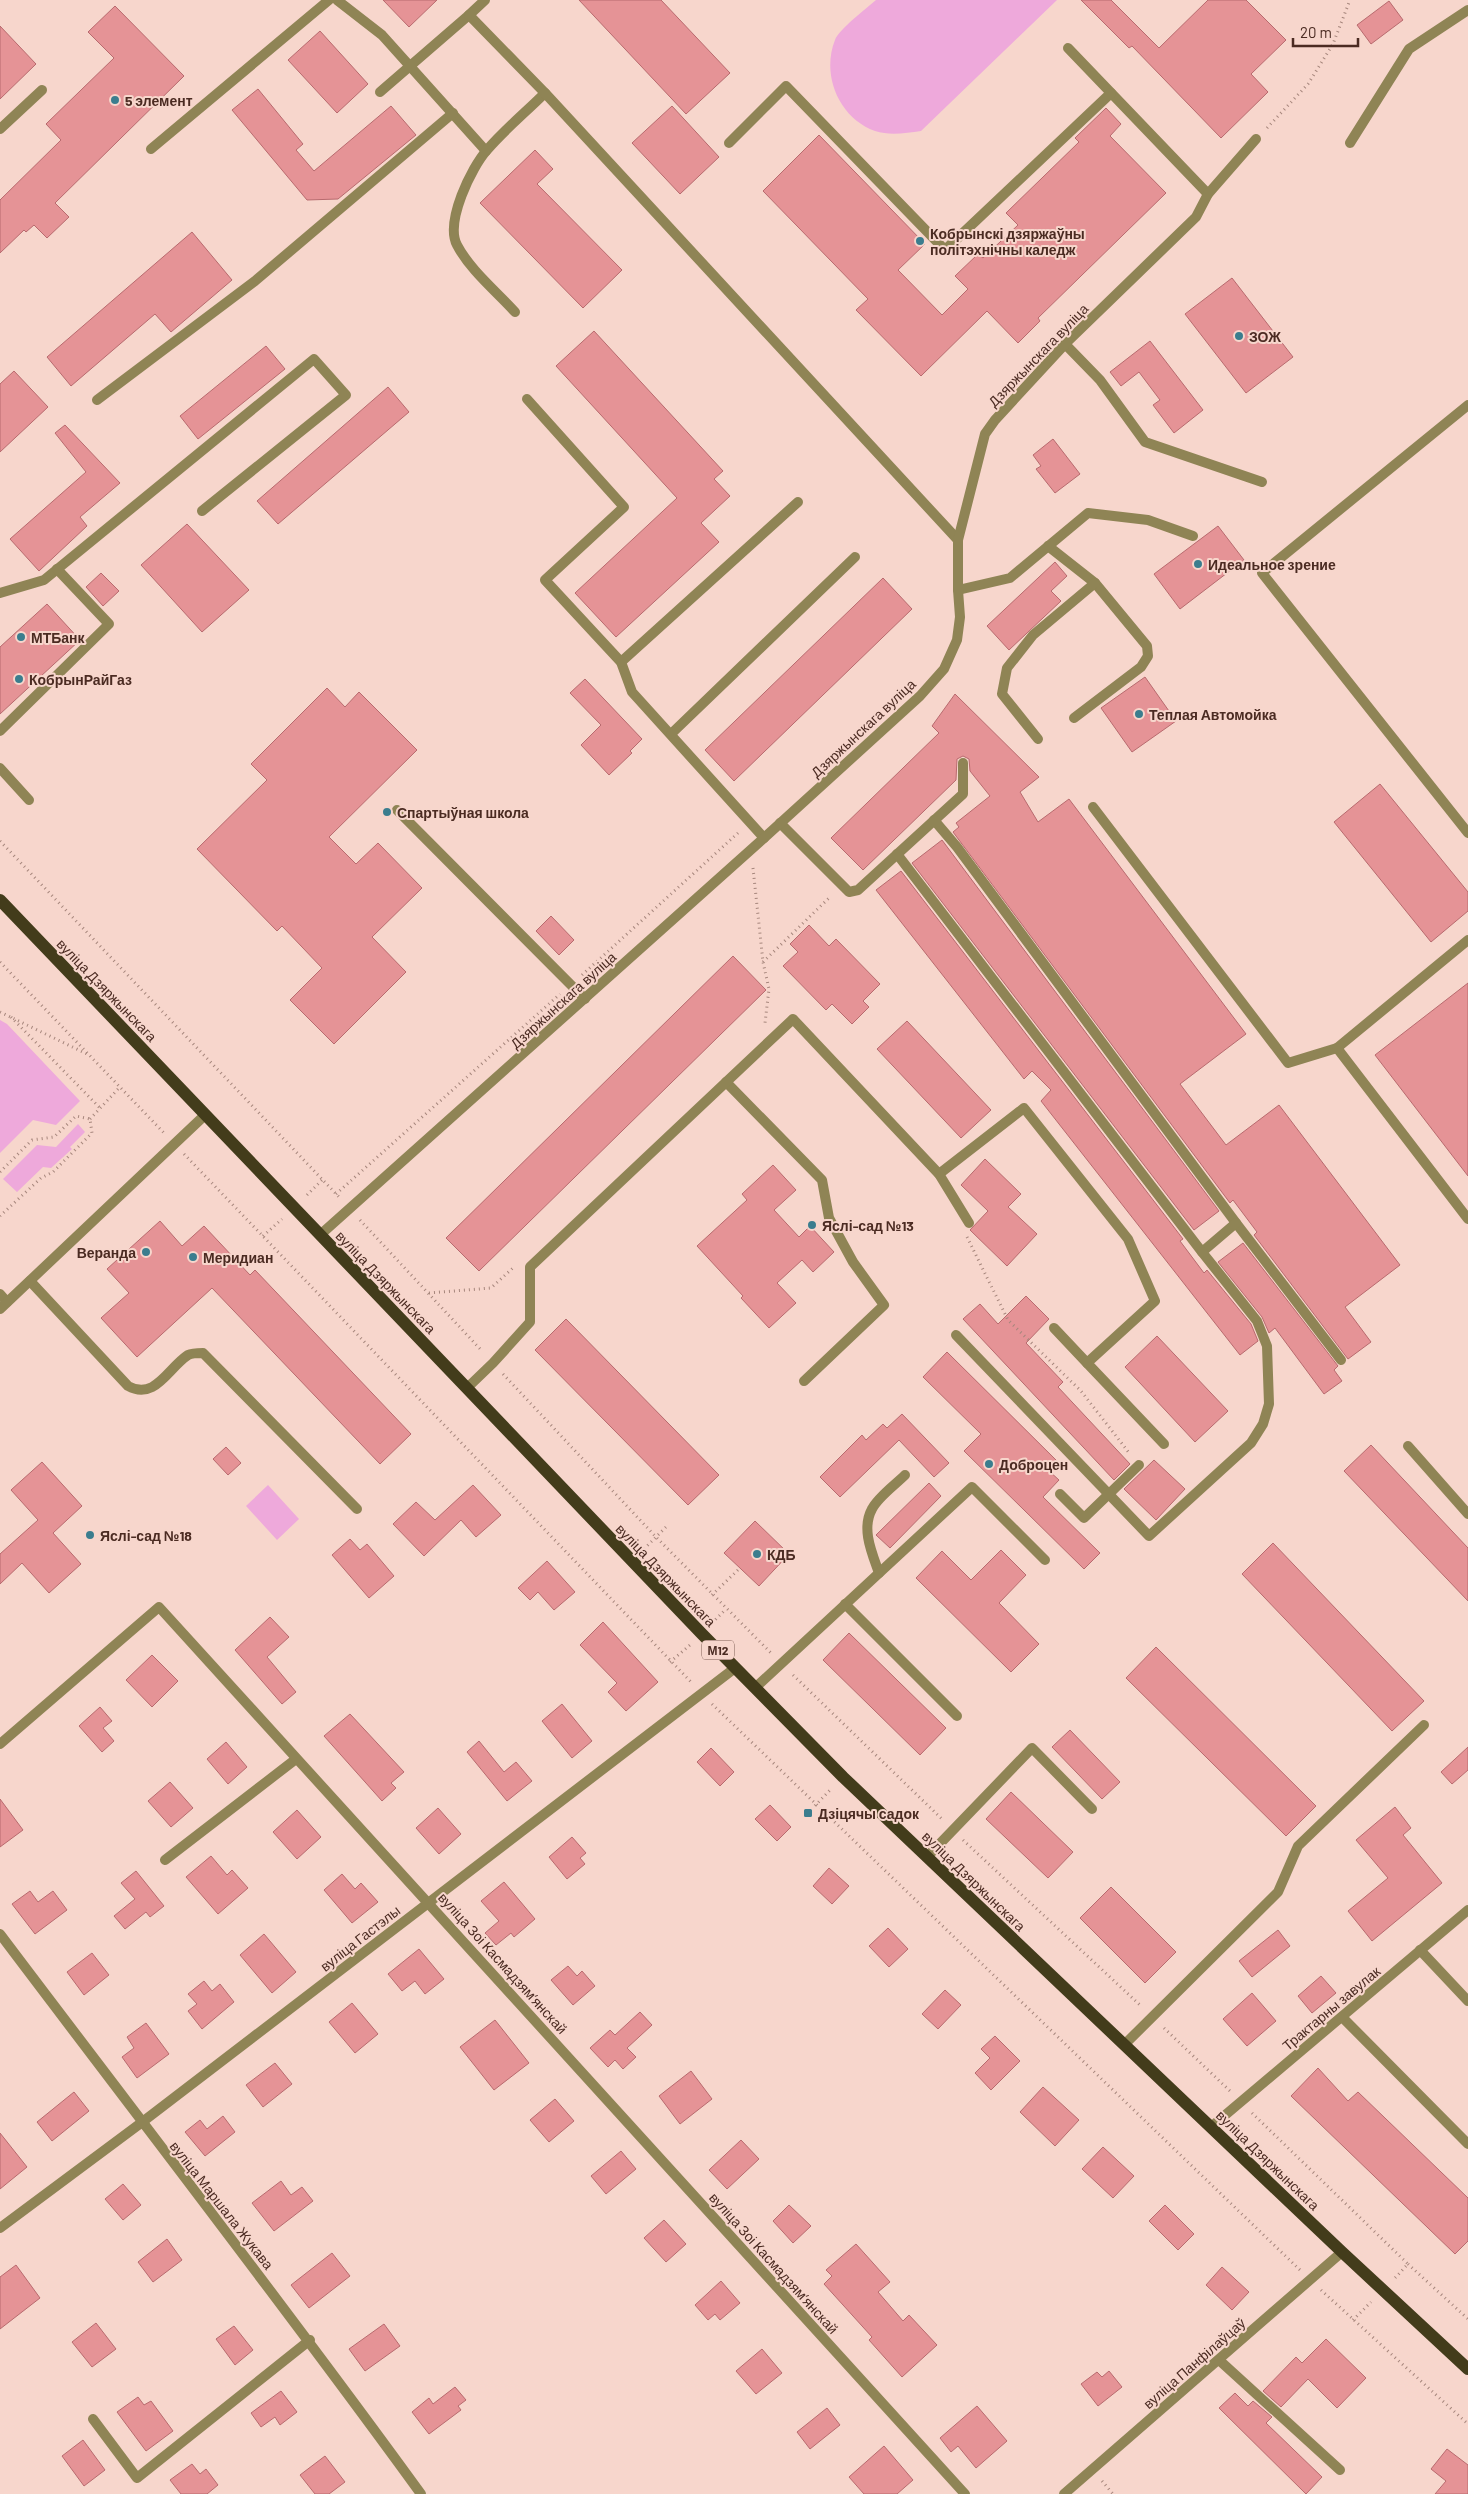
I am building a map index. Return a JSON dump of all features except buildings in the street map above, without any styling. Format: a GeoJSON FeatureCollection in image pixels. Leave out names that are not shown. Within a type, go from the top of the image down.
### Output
{"type":"FeatureCollection","features":[{"type":"Feature","properties":{"kind":"main road","name":"вуліца Дзяржынскага"},"geometry":{"type":"LineString","coordinates":[[0,900],[632,1561],[843,1777],[1342,2252],[1468,2369]]}},
{"type":"Feature","properties":{"kind":"street"},"geometry":{"type":"LineString","coordinates":[[151,149],[329,0]]}},
{"type":"Feature","properties":{"kind":"street"},"geometry":{"type":"LineString","coordinates":[[337,0],[382,35],[411,65],[486,151]]}},
{"type":"Feature","properties":{"kind":"street"},"geometry":{"type":"LineString","coordinates":[[380,92],[485,0]]}},
{"type":"Feature","properties":{"kind":"street"},"geometry":{"type":"LineString","coordinates":[[1350,143],[1409,49],[1468,10]]}},
{"type":"Feature","properties":{"kind":"street"},"geometry":{"type":"LineString","coordinates":[[469,15],[545,93],[958,540]]}},
{"type":"Feature","properties":{"kind":"street"},"geometry":{"type":"LineString","coordinates":[[1068,48],[1208,194]]}},
{"type":"Feature","properties":{"kind":"street"},"geometry":{"type":"LineString","coordinates":[[729,143],[786,86],[946,250],[1111,93]]}},
{"type":"Feature","properties":{"kind":"street"},"geometry":{"type":"LineString","coordinates":[[0,129],[42,90]]}},
{"type":"Feature","properties":{"kind":"street"},"geometry":{"type":"LineString","coordinates":[[516,312],[472,265],[456,244],[454,221],[460,198],[486,151],[545,93]]}},
{"type":"Feature","properties":{"kind":"street"},"geometry":{"type":"LineString","coordinates":[[96,400],[255,282],[453,113]]}},
{"type":"Feature","properties":{"kind":"street","name":"Дзяржынскага вуліца"},"geometry":{"type":"LineString","coordinates":[[320,1235],[348,1207],[751,850],[920,696],[944,669],[957,640],[960,617],[958,540],[985,434],[995,420],[1065,344],[1196,217],[1208,194],[1256,140]]}},
{"type":"Feature","properties":{"kind":"street"},"geometry":{"type":"LineString","coordinates":[[1065,344],[1100,380],[1145,442],[1262,482]]}},
{"type":"Feature","properties":{"kind":"street"},"geometry":{"type":"LineString","coordinates":[[0,593],[44,580],[314,359],[346,396],[202,511]]}},
{"type":"Feature","properties":{"kind":"street"},"geometry":{"type":"LineString","coordinates":[[527,399],[624,507],[545,580],[621,662],[632,692],[764,838]]}},
{"type":"Feature","properties":{"kind":"street"},"geometry":{"type":"LineString","coordinates":[[1468,405],[1262,572],[1468,833]]}},
{"type":"Feature","properties":{"kind":"street"},"geometry":{"type":"LineString","coordinates":[[621,662],[798,502]]}},
{"type":"Feature","properties":{"kind":"street"},"geometry":{"type":"LineString","coordinates":[[958,590],[1010,578],[1088,513],[1148,520],[1193,536]]}},
{"type":"Feature","properties":{"kind":"street"},"geometry":{"type":"LineString","coordinates":[[1048,546],[1095,583],[1147,646],[1148,656],[1141,667],[1074,718]]}},
{"type":"Feature","properties":{"kind":"street"},"geometry":{"type":"LineString","coordinates":[[671,734],[856,557]]}},
{"type":"Feature","properties":{"kind":"street"},"geometry":{"type":"LineString","coordinates":[[0,730],[109,624],[57,569]]}},
{"type":"Feature","properties":{"kind":"street"},"geometry":{"type":"LineString","coordinates":[[1038,738],[1002,694],[1007,668],[1033,635],[1095,583]]}},
{"type":"Feature","properties":{"kind":"street"},"geometry":{"type":"LineString","coordinates":[[780,823],[849,892],[858,890],[963,794],[963,763]]}},
{"type":"Feature","properties":{"kind":"street"},"geometry":{"type":"LineString","coordinates":[[0,768],[29,800]]}},
{"type":"Feature","properties":{"kind":"street"},"geometry":{"type":"LineString","coordinates":[[1093,808],[1288,1063],[1337,1048],[1468,940]]}},
{"type":"Feature","properties":{"kind":"street"},"geometry":{"type":"LineString","coordinates":[[397,810],[585,999]]}},
{"type":"Feature","properties":{"kind":"street"},"geometry":{"type":"LineString","coordinates":[[934,820],[957,847],[1236,1223],[1341,1360]]}},
{"type":"Feature","properties":{"kind":"street"},"geometry":{"type":"LineString","coordinates":[[897,854],[1257,1321],[1267,1346],[1269,1404],[1264,1424],[1238,1457],[1149,1536],[956,1335]]}},
{"type":"Feature","properties":{"kind":"street"},"geometry":{"type":"LineString","coordinates":[[467,1388],[493,1363],[530,1322],[530,1267],[793,1019],[939,1174],[968,1222]]}},
{"type":"Feature","properties":{"kind":"street"},"geometry":{"type":"LineString","coordinates":[[1337,1048],[1464,1206],[1468,1220]]}},
{"type":"Feature","properties":{"kind":"street"},"geometry":{"type":"LineString","coordinates":[[726,1082],[822,1180],[829,1218],[853,1262],[884,1304],[804,1381]]}},
{"type":"Feature","properties":{"kind":"street"},"geometry":{"type":"LineString","coordinates":[[939,1174],[1024,1108],[1128,1239],[1155,1301],[1087,1363]]}},
{"type":"Feature","properties":{"kind":"street"},"geometry":{"type":"LineString","coordinates":[[2,1302],[30,1281],[175,1146],[205,1115]]}},
{"type":"Feature","properties":{"kind":"street"},"geometry":{"type":"LineString","coordinates":[[1202,1252],[1236,1223]]}},
{"type":"Feature","properties":{"kind":"street"},"geometry":{"type":"LineString","coordinates":[[30,1281],[128,1386],[136,1390],[146,1391],[156,1385],[189,1354],[203,1353],[357,1509]]}},
{"type":"Feature","properties":{"kind":"street"},"geometry":{"type":"LineString","coordinates":[[1054,1328],[1164,1444]]}},
{"type":"Feature","properties":{"kind":"street"},"geometry":{"type":"LineString","coordinates":[[1408,1446],[1468,1514]]}},
{"type":"Feature","properties":{"kind":"street"},"geometry":{"type":"LineString","coordinates":[[1060,1494],[1084,1518],[1139,1465]]}},
{"type":"Feature","properties":{"kind":"street"},"geometry":{"type":"LineString","coordinates":[[879,1572],[869,1546],[868,1523],[872,1508],[905,1475]]}},
{"type":"Feature","properties":{"kind":"street"},"geometry":{"type":"LineString","coordinates":[[755,1688],[972,1486],[1045,1560]]}},
{"type":"Feature","properties":{"kind":"street"},"geometry":{"type":"LineString","coordinates":[[845,1604],[957,1716]]}},
{"type":"Feature","properties":{"kind":"street","name":"вуліца Зоі Касмадзямʼянскай"},"geometry":{"type":"LineString","coordinates":[[0,1744],[159,1607],[965,2494]]}},
{"type":"Feature","properties":{"kind":"street","name":"вуліца Гастэлы"},"geometry":{"type":"LineString","coordinates":[[0,2228],[142,2123],[735,1668]]}},
{"type":"Feature","properties":{"kind":"street"},"geometry":{"type":"LineString","coordinates":[[1124,2045],[1278,1892],[1298,1846],[1424,1725]]}},
{"type":"Feature","properties":{"kind":"street"},"geometry":{"type":"LineString","coordinates":[[927,1857],[1032,1748],[1092,1809]]}},
{"type":"Feature","properties":{"kind":"street"},"geometry":{"type":"LineString","coordinates":[[164,1860],[296,1759]]}},
{"type":"Feature","properties":{"kind":"street","name":"Трактарны завулак"},"geometry":{"type":"LineString","coordinates":[[1211,2126],[1468,1910]]}},
{"type":"Feature","properties":{"kind":"street","name":"вуліца Маршала Жукава"},"geometry":{"type":"LineString","coordinates":[[2,1940],[310,2340],[421,2494]]}},
{"type":"Feature","properties":{"kind":"street"},"geometry":{"type":"LineString","coordinates":[[1420,1950],[1468,2001]]}},
{"type":"Feature","properties":{"kind":"street"},"geometry":{"type":"LineString","coordinates":[[1342,2017],[1468,2144]]}},
{"type":"Feature","properties":{"kind":"street","name":"вуліца Панфілаўцаў"},"geometry":{"type":"LineString","coordinates":[[1064,2494],[1342,2252]]}},
{"type":"Feature","properties":{"kind":"street"},"geometry":{"type":"LineString","coordinates":[[93,2419],[137,2478],[310,2340]]}},
{"type":"Feature","properties":{"kind":"street"},"geometry":{"type":"LineString","coordinates":[[1219,2360],[1340,2470]]}},
{"type":"Feature","properties":{"kind":"path"},"geometry":{"type":"LineString","coordinates":[[1256,140],[1308,84],[1333,44],[1350,0]]}},
{"type":"Feature","properties":{"kind":"path"},"geometry":{"type":"LineString","coordinates":[[336,1194],[750,822]]}},
{"type":"Feature","properties":{"kind":"path"},"geometry":{"type":"LineString","coordinates":[[0,841],[336,1194],[712,1595],[952,1830],[1153,2017],[1408,2264],[1468,2319]]}},
{"type":"Feature","properties":{"kind":"path"},"geometry":{"type":"LineString","coordinates":[[751,850],[763,962],[770,989],[765,1025]]}},
{"type":"Feature","properties":{"kind":"path"},"geometry":{"type":"LineString","coordinates":[[763,962],[842,885]]}},
{"type":"Feature","properties":{"kind":"path"},"geometry":{"type":"LineString","coordinates":[[0,962],[702,1694],[1311,2280],[1468,2424]]}},
{"type":"Feature","properties":{"kind":"path"},"geometry":{"type":"LineString","coordinates":[[0,1012],[89,1055]]}},
{"type":"Feature","properties":{"kind":"path"},"geometry":{"type":"LineString","coordinates":[[11,1017],[100,1108]]}},
{"type":"Feature","properties":{"kind":"path"},"geometry":{"type":"LineString","coordinates":[[90,1119],[120,1087]]}},
{"type":"Feature","properties":{"kind":"path"},"geometry":{"type":"LineString","coordinates":[[0,1172],[32,1140],[54,1137],[76,1116],[90,1119]]}},
{"type":"Feature","properties":{"kind":"path"},"geometry":{"type":"LineString","coordinates":[[0,1216],[41,1178],[53,1172],[92,1133],[90,1119]]}},
{"type":"Feature","properties":{"kind":"path"},"geometry":{"type":"LineString","coordinates":[[968,1222],[966,1233],[1008,1320],[1081,1391],[1139,1465]]}},
{"type":"Feature","properties":{"kind":"path"},"geometry":{"type":"LineString","coordinates":[[428,1293],[492,1288],[520,1261]]}},
{"type":"Feature","properties":{"kind":"path"},"geometry":{"type":"LineString","coordinates":[[632,1561],[666,1527]]}},
{"type":"Feature","properties":{"kind":"path"},"geometry":{"type":"LineString","coordinates":[[712,1595],[740,1568]]}},
{"type":"Feature","properties":{"kind":"path"},"geometry":{"type":"LineString","coordinates":[[808,1813],[843,1777]]}},
{"type":"Feature","properties":{"kind":"path"},"geometry":{"type":"LineString","coordinates":[[1353,2320],[1408,2264]]}},
{"type":"Feature","properties":{"kind":"path"},"geometry":{"type":"LineString","coordinates":[[1101,2481],[1113,2494]]}},
{"type":"Feature","properties":{"kind":"shaded area"},"geometry":{"type":"Polygon","coordinates":[[[876,0],[1057,0],[921,131],[892,134],[875,131],[862,125],[852,116],[836,94],[830,67],[831,53],[838,35],[876,0]]]}},
{"type":"Feature","properties":{"kind":"shaded area"},"geometry":{"type":"Polygon","coordinates":[[[0,1020],[7,1024],[80,1101],[56,1125],[33,1120],[0,1153],[0,1020]]]}},
{"type":"Feature","properties":{"kind":"shaded area"},"geometry":{"type":"Polygon","coordinates":[[[78,1124],[85,1132],[70,1147],[72,1149],[51,1168],[43,1167],[17,1192],[3,1179],[37,1145],[56,1147],[78,1124]]]}},
{"type":"Feature","properties":{"kind":"shaded area"},"geometry":{"type":"Polygon","coordinates":[[[268,1485],[299,1519],[277,1540],[246,1506],[268,1485]]]}},
{"type":"Feature","properties":{"kind":"place","name":"5 элемент"},"geometry":{"type":"Point","coordinates":[115,100]}},
{"type":"Feature","properties":{"kind":"place","name":"Кобрынскі дзяржаўны політэхнічны каледж"},"geometry":{"type":"Point","coordinates":[920,241]}},
{"type":"Feature","properties":{"kind":"place","name":"ЗОЖ"},"geometry":{"type":"Point","coordinates":[1239,336]}},
{"type":"Feature","properties":{"kind":"place","name":"Идеальное зрение"},"geometry":{"type":"Point","coordinates":[1198,564]}},
{"type":"Feature","properties":{"kind":"place","name":"МТБанк"},"geometry":{"type":"Point","coordinates":[21,637]}},
{"type":"Feature","properties":{"kind":"place","name":"КобрынРайГаз"},"geometry":{"type":"Point","coordinates":[19,679]}},
{"type":"Feature","properties":{"kind":"place","name":"Теплая Автомойка"},"geometry":{"type":"Point","coordinates":[1139,714]}},
{"type":"Feature","properties":{"kind":"place","name":"Спартыўная школа"},"geometry":{"type":"Point","coordinates":[387,812]}},
{"type":"Feature","properties":{"kind":"place","name":"Яслі-сад №13"},"geometry":{"type":"Point","coordinates":[812,1225]}},
{"type":"Feature","properties":{"kind":"place","name":"Веранда"},"geometry":{"type":"Point","coordinates":[146,1252]}},
{"type":"Feature","properties":{"kind":"place","name":"Меридиан"},"geometry":{"type":"Point","coordinates":[193,1257]}},
{"type":"Feature","properties":{"kind":"place","name":"Доброцен"},"geometry":{"type":"Point","coordinates":[989,1464]}},
{"type":"Feature","properties":{"kind":"place","name":"Яслі-сад №18"},"geometry":{"type":"Point","coordinates":[90,1535]}},
{"type":"Feature","properties":{"kind":"place","name":"КДБ"},"geometry":{"type":"Point","coordinates":[757,1554]}},
{"type":"Feature","properties":{"kind":"place","name":"Дзіцячы садок"},"geometry":{"type":"Point","coordinates":[808,1813]}}]}
